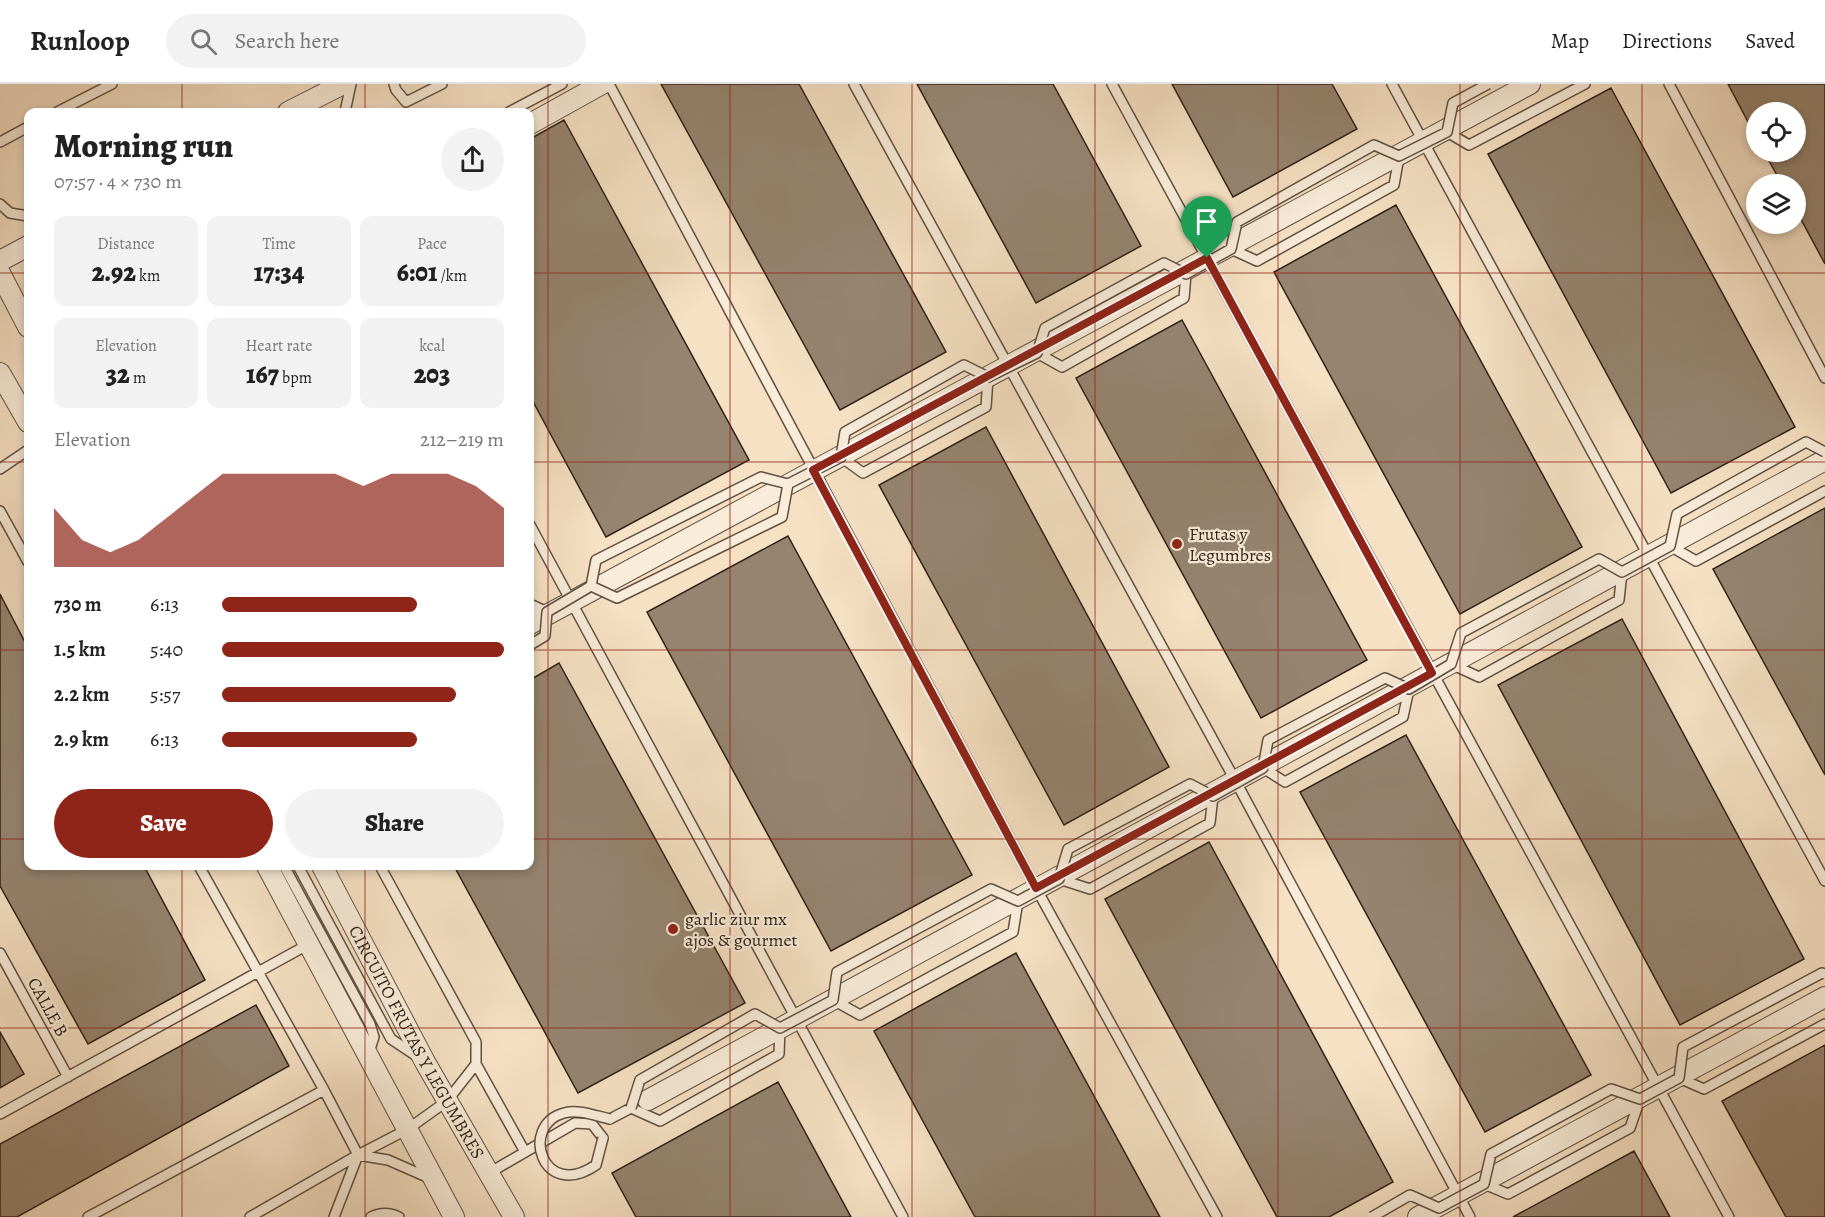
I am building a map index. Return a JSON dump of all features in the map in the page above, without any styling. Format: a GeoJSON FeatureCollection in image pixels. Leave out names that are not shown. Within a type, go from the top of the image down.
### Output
{"type":"FeatureCollection","features":[{"type":"Feature","properties":{"kind":"street"},"geometry":{"type":"LineString","coordinates":[[296,108],[343,84]]}},
{"type":"Feature","properties":{"kind":"street"},"geometry":{"type":"LineString","coordinates":[[534,122],[602,84]]}},
{"type":"Feature","properties":{"kind":"street"},"geometry":{"type":"LineString","coordinates":[[534,622],[1530,84]]}},
{"type":"Feature","properties":{"kind":"street"},"geometry":{"type":"LineString","coordinates":[[0,261],[24,248]]}},
{"type":"Feature","properties":{"kind":"street"},"geometry":{"type":"LineString","coordinates":[[0,273],[24,319]]}},
{"type":"Feature","properties":{"kind":"street"},"geometry":{"type":"LineString","coordinates":[[0,373],[24,415]]}},
{"type":"Feature","properties":{"kind":"street"},"geometry":{"type":"LineString","coordinates":[[640,1104],[1825,460]]}},
{"type":"Feature","properties":{"kind":"street"},"geometry":{"type":"LineString","coordinates":[[269,870],[454,1217]]}},
{"type":"Feature","properties":{"kind":"street","name":"CIRCUITO FRUTAS Y LEGUMBRES"},"geometry":{"type":"LineString","coordinates":[[324,870],[425,1062],[514,1217]]}},
{"type":"Feature","properties":{"kind":"street"},"geometry":{"type":"LineString","coordinates":[[1418,1217],[1825,997]]}},
{"type":"Feature","properties":{"kind":"lane"},"geometry":{"type":"LineString","coordinates":[[65,108],[112,84]]}},
{"type":"Feature","properties":{"kind":"lane"},"geometry":{"type":"LineString","coordinates":[[346,108],[351,84]]}},
{"type":"Feature","properties":{"kind":"lane"},"geometry":{"type":"LineString","coordinates":[[394,84],[406,102],[442,84]]}},
{"type":"Feature","properties":{"kind":"lane"},"geometry":{"type":"LineString","coordinates":[[517,108],[562,84]]}},
{"type":"Feature","properties":{"kind":"lane"},"geometry":{"type":"LineString","coordinates":[[609,84],[1036,888],[1217,1217]]}},
{"type":"Feature","properties":{"kind":"lane"},"geometry":{"type":"LineString","coordinates":[[854,84],[1009,364],[1470,1217]]}},
{"type":"Feature","properties":{"kind":"lane"},"geometry":{"type":"LineString","coordinates":[[1112,84],[1729,1217]]}},
{"type":"Feature","properties":{"kind":"lane"},"geometry":{"type":"LineString","coordinates":[[1392,84],[1825,881]]}},
{"type":"Feature","properties":{"kind":"lane"},"geometry":{"type":"LineString","coordinates":[[1447,132],[1453,103],[1488,84]]}},
{"type":"Feature","properties":{"kind":"lane"},"geometry":{"type":"LineString","coordinates":[[1447,132],[1469,145],[1585,84]]}},
{"type":"Feature","properties":{"kind":"lane"},"geometry":{"type":"LineString","coordinates":[[1669,84],[1825,378]]}},
{"type":"Feature","properties":{"kind":"lane"},"geometry":{"type":"LineString","coordinates":[[0,142],[24,129]]}},
{"type":"Feature","properties":{"kind":"lane"},"geometry":{"type":"LineString","coordinates":[[1399,156],[1447,132]]}},
{"type":"Feature","properties":{"kind":"lane"},"geometry":{"type":"LineString","coordinates":[[1186,274],[1231,249],[1238,222],[1374,145],[1399,156]]}},
{"type":"Feature","properties":{"kind":"lane"},"geometry":{"type":"LineString","coordinates":[[1231,249],[1257,261],[1394,185],[1399,156]]}},
{"type":"Feature","properties":{"kind":"lane"},"geometry":{"type":"LineString","coordinates":[[0,204],[10,213],[24,215]]}},
{"type":"Feature","properties":{"kind":"lane"},"geometry":{"type":"LineString","coordinates":[[988,377],[1037,353],[1045,328],[1164,263],[1186,274]]}},
{"type":"Feature","properties":{"kind":"lane"},"geometry":{"type":"LineString","coordinates":[[1037,353],[1062,367],[1184,298],[1186,274]]}},
{"type":"Feature","properties":{"kind":"lane"},"geometry":{"type":"LineString","coordinates":[[841,457],[845,432],[964,365],[988,377]]}},
{"type":"Feature","properties":{"kind":"lane"},"geometry":{"type":"LineString","coordinates":[[841,457],[863,473],[986,407],[988,377]]}},
{"type":"Feature","properties":{"kind":"lane"},"geometry":{"type":"LineString","coordinates":[[1622,572],[1670,546],[1677,514],[1806,442],[1825,452]]}},
{"type":"Feature","properties":{"kind":"lane"},"geometry":{"type":"LineString","coordinates":[[0,469],[24,453]]}},
{"type":"Feature","properties":{"kind":"lane"},"geometry":{"type":"LineString","coordinates":[[547,612],[591,586],[596,560],[761,477],[788,484],[841,457]]}},
{"type":"Feature","properties":{"kind":"lane"},"geometry":{"type":"LineString","coordinates":[[591,586],[617,598],[782,517],[788,484]]}},
{"type":"Feature","properties":{"kind":"lane"},"geometry":{"type":"LineString","coordinates":[[1670,546],[1696,561],[1825,491]]}},
{"type":"Feature","properties":{"kind":"lane"},"geometry":{"type":"LineString","coordinates":[[0,511],[24,555]]}},
{"type":"Feature","properties":{"kind":"lane"},"geometry":{"type":"LineString","coordinates":[[534,533],[788,1024],[903,1217]]}},
{"type":"Feature","properties":{"kind":"lane"},"geometry":{"type":"LineString","coordinates":[[1263,768],[1285,782],[1403,717],[1409,689],[1451,664],[1461,633],[1470,628],[1599,559],[1622,572]]}},
{"type":"Feature","properties":{"kind":"lane"},"geometry":{"type":"LineString","coordinates":[[1451,664],[1479,677],[1619,600],[1622,572]]}},
{"type":"Feature","properties":{"kind":"lane"},"geometry":{"type":"LineString","coordinates":[[534,606],[547,612]]}},
{"type":"Feature","properties":{"kind":"lane"},"geometry":{"type":"LineString","coordinates":[[534,643],[545,636],[547,612]]}},
{"type":"Feature","properties":{"kind":"lane"},"geometry":{"type":"LineString","coordinates":[[1263,768],[1268,740],[1385,678],[1409,689]]}},
{"type":"Feature","properties":{"kind":"lane"},"geometry":{"type":"LineString","coordinates":[[1213,796],[1263,768]]}},
{"type":"Feature","properties":{"kind":"lane"},"geometry":{"type":"LineString","coordinates":[[1018,901],[1059,879],[1068,849],[1088,838],[1190,784],[1213,796]]}},
{"type":"Feature","properties":{"kind":"lane"},"geometry":{"type":"LineString","coordinates":[[1059,879],[1090,889],[1210,823],[1213,796]]}},
{"type":"Feature","properties":{"kind":"lane"},"geometry":{"type":"LineString","coordinates":[[201,870],[358,1155],[334,1217]]}},
{"type":"Feature","properties":{"kind":"lane"},"geometry":{"type":"LineString","coordinates":[[286,870],[370,1024],[374,1037],[368,1054]]}},
{"type":"Feature","properties":{"kind":"lane"},"geometry":{"type":"LineString","coordinates":[[300,870],[391,1039],[425,1062]]}},
{"type":"Feature","properties":{"kind":"lane"},"geometry":{"type":"LineString","coordinates":[[382,870],[476,1042],[476,1064],[525,1152]]}},
{"type":"Feature","properties":{"kind":"lane"},"geometry":{"type":"LineString","coordinates":[[833,1000],[837,972],[991,889],[1018,901]]}},
{"type":"Feature","properties":{"kind":"lane"},"geometry":{"type":"LineString","coordinates":[[833,1000],[860,1015],[1013,932],[1018,901]]}},
{"type":"Feature","properties":{"kind":"lane"},"geometry":{"type":"LineString","coordinates":[[0,1113],[309,944]]}},
{"type":"Feature","properties":{"kind":"lane","name":"CALLE B"},"geometry":{"type":"LineString","coordinates":[[0,953],[68,1077]]}},
{"type":"Feature","properties":{"kind":"lane"},"geometry":{"type":"LineString","coordinates":[[1679,1078],[1683,1047],[1822,973],[1825,974]]}},
{"type":"Feature","properties":{"kind":"lane"},"geometry":{"type":"LineString","coordinates":[[788,1024],[833,1000]]}},
{"type":"Feature","properties":{"kind":"lane"},"geometry":{"type":"LineString","coordinates":[[1679,1078],[1704,1089],[1825,1024]]}},
{"type":"Feature","properties":{"kind":"lane"},"geometry":{"type":"LineString","coordinates":[[250,1217],[408,1129],[447,1101],[476,1064]]}},
{"type":"Feature","properties":{"kind":"lane"},"geometry":{"type":"LineString","coordinates":[[1484,1184],[1508,1194],[1620,1134],[1630,1128],[1640,1099],[1679,1078]]}},
{"type":"Feature","properties":{"kind":"lane"},"geometry":{"type":"LineString","coordinates":[[1372,1217],[1410,1195],[1438,1213],[1484,1184],[1491,1154],[1611,1089],[1640,1099]]}},
{"type":"Feature","properties":{"kind":"lane"},"geometry":{"type":"LineString","coordinates":[[88,1217],[324,1090]]}},
{"type":"Feature","properties":{"kind":"lane"},"geometry":{"type":"LineString","coordinates":[[489,1173],[525,1152],[575,1123],[592,1124],[603,1138],[596,1166],[584,1174],[570,1176],[555,1172],[545,1163],[540,1152],[540,1138],[544,1128],[553,1117],[567,1112],[610,1119],[640,1104]]}},
{"type":"Feature","properties":{"kind":"lane"},"geometry":{"type":"LineString","coordinates":[[358,1155],[388,1160],[435,1180]]}},
{"type":"Feature","properties":{"kind":"lane"},"geometry":{"type":"LineString","coordinates":[[371,1217],[392,1213],[399,1217]]}},
{"type":"Feature","properties":{"kind":"building"},"geometry":{"type":"Polygon","coordinates":[[[661,84],[799,84],[946,352],[840,410],[661,84]]]}},
{"type":"Feature","properties":{"kind":"building"},"geometry":{"type":"Polygon","coordinates":[[[917,84],[1053,84],[1141,246],[1036,303],[917,84]]]}},
{"type":"Feature","properties":{"kind":"building"},"geometry":{"type":"Polygon","coordinates":[[[1172,84],[1332,84],[1357,129],[1233,197],[1172,84]]]}},
{"type":"Feature","properties":{"kind":"building"},"geometry":{"type":"Polygon","coordinates":[[[1728,84],[1825,84],[1825,264],[1806,229],[1806,174],[1776,174],[1770,162],[1806,162],[1806,102],[1746,102],[1746,118],[1728,84]]]}},
{"type":"Feature","properties":{"kind":"building"},"geometry":{"type":"Polygon","coordinates":[[[1611,88],[1795,427],[1671,493],[1488,154],[1611,88]]]}},
{"type":"Feature","properties":{"kind":"building"},"geometry":{"type":"Polygon","coordinates":[[[564,120],[749,460],[606,537],[534,403],[534,137],[564,120]]]}},
{"type":"Feature","properties":{"kind":"building"},"geometry":{"type":"Polygon","coordinates":[[[1396,205],[1582,547],[1460,614],[1274,272],[1396,205]]]}},
{"type":"Feature","properties":{"kind":"building"},"geometry":{"type":"Polygon","coordinates":[[[1182,320],[1367,660],[1261,718],[1076,378],[1182,320]]]}},
{"type":"Feature","properties":{"kind":"building"},"geometry":{"type":"Polygon","coordinates":[[[986,427],[1169,767],[1064,825],[879,485],[986,427]]]}},
{"type":"Feature","properties":{"kind":"building"},"geometry":{"type":"Polygon","coordinates":[[[1825,508],[1825,775],[1713,569],[1825,508]]]}},
{"type":"Feature","properties":{"kind":"building"},"geometry":{"type":"Polygon","coordinates":[[[788,536],[972,875],[831,951],[647,612],[788,536]]]}},
{"type":"Feature","properties":{"kind":"building"},"geometry":{"type":"Polygon","coordinates":[[[0,594],[24,640],[24,870],[146,870],[205,980],[88,1044],[0,886],[0,594]]]}},
{"type":"Feature","properties":{"kind":"building"},"geometry":{"type":"Polygon","coordinates":[[[1622,619],[1804,959],[1680,1025],[1498,685],[1622,619]]]}},
{"type":"Feature","properties":{"kind":"building"},"geometry":{"type":"Polygon","coordinates":[[[559,663],[745,1003],[578,1093],[456,870],[534,870],[534,678],[559,663]]]}},
{"type":"Feature","properties":{"kind":"building"},"geometry":{"type":"Polygon","coordinates":[[[1406,735],[1591,1075],[1485,1132],[1300,792],[1406,735]]]}},
{"type":"Feature","properties":{"kind":"building"},"geometry":{"type":"Polygon","coordinates":[[[1209,842],[1393,1182],[1329,1217],[1277,1217],[1105,899],[1209,842]]]}},
{"type":"Feature","properties":{"kind":"building"},"geometry":{"type":"Polygon","coordinates":[[[1016,953],[1160,1217],[975,1217],[874,1031],[1016,953]]]}},
{"type":"Feature","properties":{"kind":"building"},"geometry":{"type":"Polygon","coordinates":[[[256,1005],[289,1066],[17,1217],[0,1217],[0,1144],[256,1005]]]}},
{"type":"Feature","properties":{"kind":"building"},"geometry":{"type":"Polygon","coordinates":[[[0,1032],[24,1074],[0,1088],[0,1032]]]}},
{"type":"Feature","properties":{"kind":"building"},"geometry":{"type":"Polygon","coordinates":[[[1825,1045],[1825,1217],[1786,1217],[1722,1101],[1825,1045]]]}},
{"type":"Feature","properties":{"kind":"building"},"geometry":{"type":"Polygon","coordinates":[[[778,1082],[851,1217],[636,1217],[612,1173],[778,1082]]]}},
{"type":"Feature","properties":{"kind":"building"},"geometry":{"type":"Polygon","coordinates":[[[1634,1151],[1670,1217],[1513,1217],[1634,1151]]]}},
{"type":"Feature","properties":{"kind":"place","name":"Frutas y Legumbres"},"geometry":{"type":"Point","coordinates":[1177,544]}},
{"type":"Feature","properties":{"kind":"place","name":"garlic ziur mx ajos & gourmet"},"geometry":{"type":"Point","coordinates":[673,929]}},
{"type":"Feature","properties":{"kind":"route"},"geometry":{"type":"LineString","coordinates":[[1207,258],[1432,673],[1036,888],[813,470],[1207,258]]}}]}
